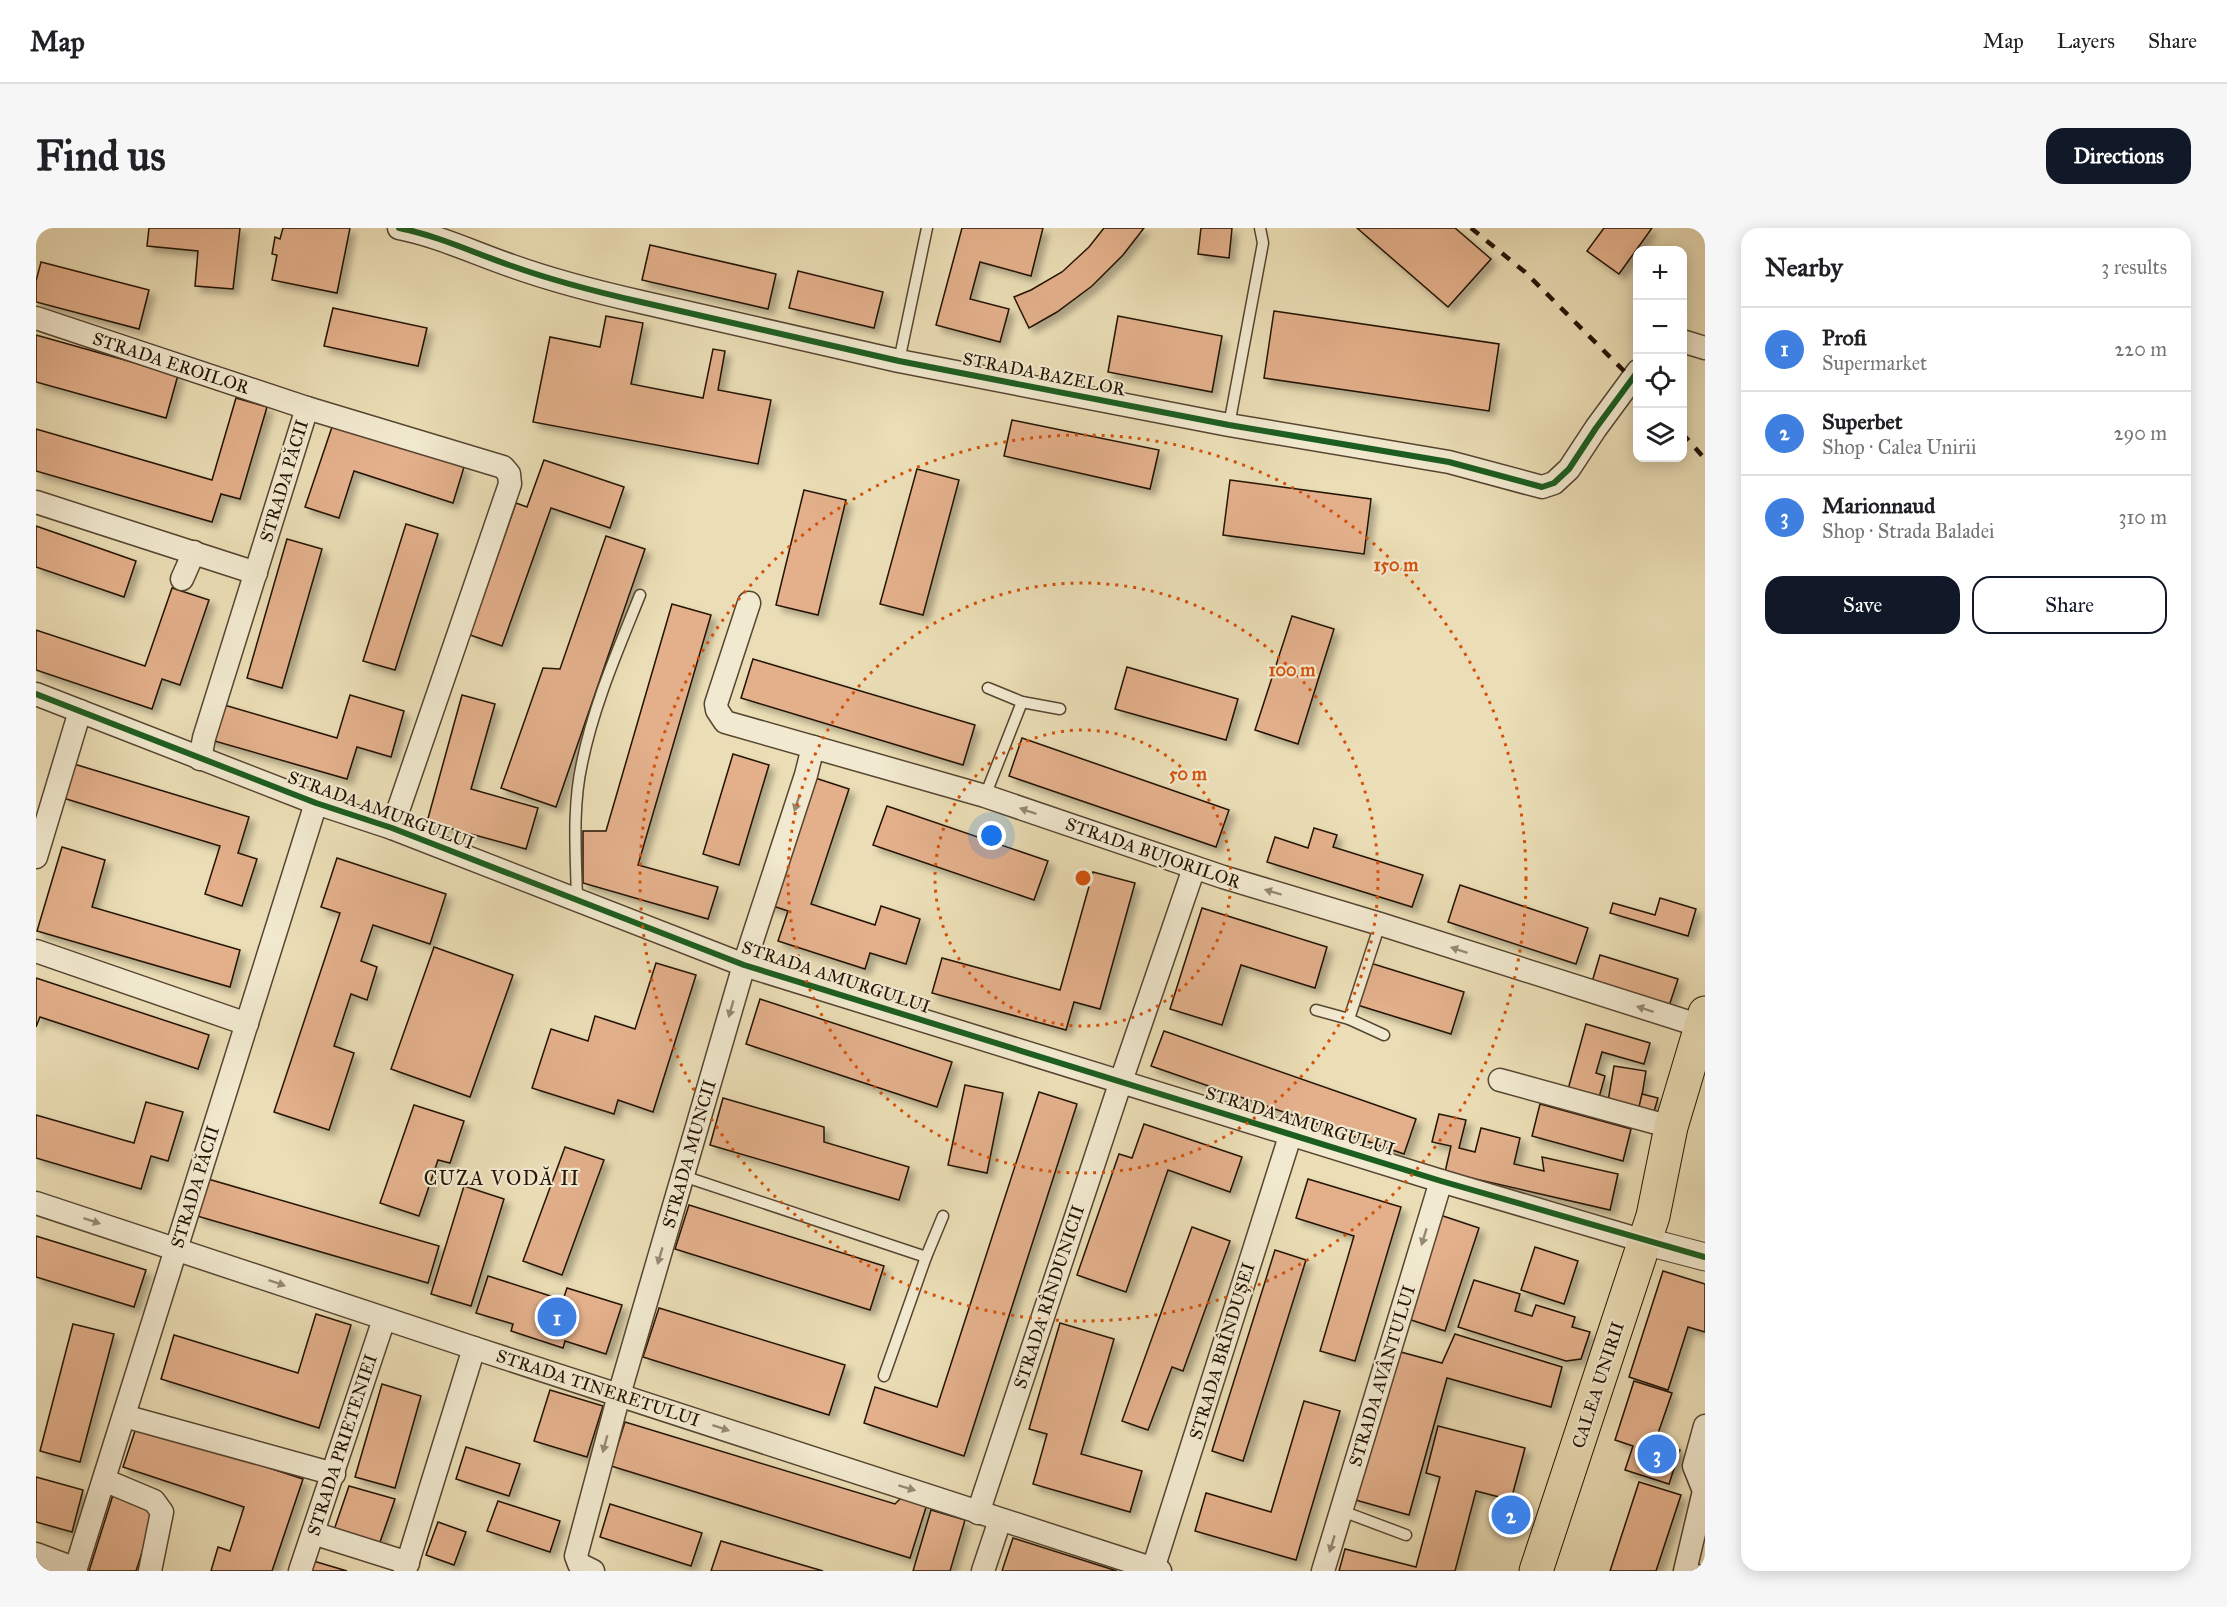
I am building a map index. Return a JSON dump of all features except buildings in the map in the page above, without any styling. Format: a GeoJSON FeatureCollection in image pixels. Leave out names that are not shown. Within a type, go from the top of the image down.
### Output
{"type":"FeatureCollection","features":[{"type":"Feature","properties":{"kind":"main road","name":"CALEA UNIRII"},"geometry":{"type":"LineString","coordinates":[[1658,1199],[1671,1127],[1703,1020]]}},
{"type":"Feature","properties":{"kind":"main road","name":"CALEA UNIRII"},"geometry":{"type":"LineString","coordinates":[[1536,1571],[1658,1199],[1686,1144],[1705,1086]]}},
{"type":"Feature","properties":{"kind":"street","name":"STRADA BAZELOR"},"geometry":{"type":"LineString","coordinates":[[399,228],[427,234],[513,266],[598,292],[899,361],[1229,425],[1449,462],[1542,487],[1554,483],[1569,469],[1633,378]]}},
{"type":"Feature","properties":{"kind":"street","name":"STRADA EROILOR"},"geometry":{"type":"LineString","coordinates":[[36,318],[307,408]]}},
{"type":"Feature","properties":{"kind":"street"},"geometry":{"type":"LineString","coordinates":[[1687,342],[1705,348]]}},
{"type":"Feature","properties":{"kind":"street","name":"STRADA PĂCII"},"geometry":{"type":"LineString","coordinates":[[200,759],[204,738],[307,408],[503,467],[509,474]]}},
{"type":"Feature","properties":{"kind":"street","name":"STRADA AMURGULUI"},"geometry":{"type":"LineString","coordinates":[[392,828],[510,484],[509,474]]}},
{"type":"Feature","properties":{"kind":"street"},"geometry":{"type":"LineString","coordinates":[[36,502],[256,573]]}},
{"type":"Feature","properties":{"kind":"street"},"geometry":{"type":"LineString","coordinates":[[182,579],[194,552]]}},
{"type":"Feature","properties":{"kind":"street","name":"STRADA BUJORILOR"},"geometry":{"type":"LineString","coordinates":[[749,603],[716,704],[717,710],[726,722],[735,726],[985,796],[1194,868],[1703,1020]]}},
{"type":"Feature","properties":{"kind":"street","name":"STRADA AMURGULUI"},"geometry":{"type":"LineString","coordinates":[[36,694],[316,803],[392,828],[744,965],[1441,1181],[1644,1240]]}},
{"type":"Feature","properties":{"kind":"street"},"geometry":{"type":"LineString","coordinates":[[36,857],[80,711]]}},
{"type":"Feature","properties":{"kind":"street","name":"STRADA MUNCII"},"geometry":{"type":"LineString","coordinates":[[586,1568],[576,1556],[618,1395],[744,965],[813,747]]}},
{"type":"Feature","properties":{"kind":"street","name":"STRADA PĂCII"},"geometry":{"type":"LineString","coordinates":[[76,1570],[316,803]]}},
{"type":"Feature","properties":{"kind":"street"},"geometry":{"type":"LineString","coordinates":[[1121,1082],[1194,868]]}},
{"type":"Feature","properties":{"kind":"street"},"geometry":{"type":"LineString","coordinates":[[36,951],[247,1024]]}},
{"type":"Feature","properties":{"kind":"street"},"geometry":{"type":"LineString","coordinates":[[1500,1080],[1671,1127]]}},
{"type":"Feature","properties":{"kind":"street","name":"STRADA RÎNDUNICII"},"geometry":{"type":"LineString","coordinates":[[978,1513],[1121,1082]]}},
{"type":"Feature","properties":{"kind":"street","name":"STRADA BRÎNDUȘEI"},"geometry":{"type":"LineString","coordinates":[[1157,1570],[1291,1133]]}},
{"type":"Feature","properties":{"kind":"street","name":"STRADA AVÂNTULUI"},"geometry":{"type":"LineString","coordinates":[[1323,1571],[1441,1181]]}},
{"type":"Feature","properties":{"kind":"street","name":"STRADA TINERETULUI"},"geometry":{"type":"LineString","coordinates":[[36,1203],[384,1319],[1157,1570]]}},
{"type":"Feature","properties":{"kind":"street"},"geometry":{"type":"LineString","coordinates":[[1644,1240],[1705,1257]]}},
{"type":"Feature","properties":{"kind":"street","name":"STRADA PRIETENIEI"},"geometry":{"type":"LineString","coordinates":[[300,1571],[384,1319]]}},
{"type":"Feature","properties":{"kind":"street"},"geometry":{"type":"LineString","coordinates":[[314,1533],[406,1567],[474,1348]]}},
{"type":"Feature","properties":{"kind":"street"},"geometry":{"type":"LineString","coordinates":[[124,1416],[334,1474]]}},
{"type":"Feature","properties":{"kind":"street"},"geometry":{"type":"LineString","coordinates":[[1690,1570],[1705,1491],[1694,1466],[1705,1426]]}},
{"type":"Feature","properties":{"kind":"street"},"geometry":{"type":"LineString","coordinates":[[104,1480],[154,1501],[162,1512],[150,1571]]}},
{"type":"Feature","properties":{"kind":"street"},"geometry":{"type":"LineString","coordinates":[[983,1571],[1000,1520]]}},
{"type":"Feature","properties":{"kind":"street"},"geometry":{"type":"LineString","coordinates":[[36,1554],[76,1570]]}},
{"type":"Feature","properties":{"kind":"lane"},"geometry":{"type":"LineString","coordinates":[[899,361],[927,228]]}},
{"type":"Feature","properties":{"kind":"lane"},"geometry":{"type":"LineString","coordinates":[[1229,425],[1263,243],[1260,228]]}},
{"type":"Feature","properties":{"kind":"lane"},"geometry":{"type":"LineString","coordinates":[[577,900],[575,821],[582,764],[600,696],[640,595]]}},
{"type":"Feature","properties":{"kind":"lane"},"geometry":{"type":"LineString","coordinates":[[988,688],[1022,702],[1060,709]]}},
{"type":"Feature","properties":{"kind":"lane"},"geometry":{"type":"LineString","coordinates":[[985,796],[1022,702]]}},
{"type":"Feature","properties":{"kind":"lane"},"geometry":{"type":"LineString","coordinates":[[1349,1019],[1380,924]]}},
{"type":"Feature","properties":{"kind":"lane"},"geometry":{"type":"LineString","coordinates":[[1316,1010],[1349,1019],[1384,1035]]}},
{"type":"Feature","properties":{"kind":"lane"},"geometry":{"type":"LineString","coordinates":[[683,1176],[926,1257]]}},
{"type":"Feature","properties":{"kind":"lane"},"geometry":{"type":"LineString","coordinates":[[884,1376],[943,1216]]}},
{"type":"Feature","properties":{"kind":"lane"},"geometry":{"type":"LineString","coordinates":[[1342,1511],[1406,1535]]}},
{"type":"Feature","properties":{"kind":"railway"},"geometry":{"type":"LineString","coordinates":[[1471,228],[1525,272],[1633,380]]}},
{"type":"Feature","properties":{"kind":"railway"},"geometry":{"type":"LineString","coordinates":[[1687,439],[1705,459]]}},
{"type":"Feature","properties":{"kind":"cycle path"},"geometry":{"type":"LineString","coordinates":[[399,228],[428,235],[576,286],[899,361],[1229,425],[1449,462],[1542,487],[1554,483],[1569,469],[1633,378]]}},
{"type":"Feature","properties":{"kind":"cycle path"},"geometry":{"type":"LineString","coordinates":[[36,694],[316,803],[392,828],[744,965],[1441,1181],[1705,1257]]}},
{"type":"Feature","properties":{"kind":"place","name":"Profi"},"geometry":{"type":"Point","coordinates":[557,1317]}},
{"type":"Feature","properties":{"kind":"place","name":"Marionnaud"},"geometry":{"type":"Point","coordinates":[1657,1454]}},
{"type":"Feature","properties":{"kind":"place","name":"Superbet"},"geometry":{"type":"Point","coordinates":[1511,1515]}},
{"type":"Feature","properties":{"kind":"district","name":"CUZA VODĂ II"},"geometry":{"type":"Point","coordinates":[502,1178]}}]}
